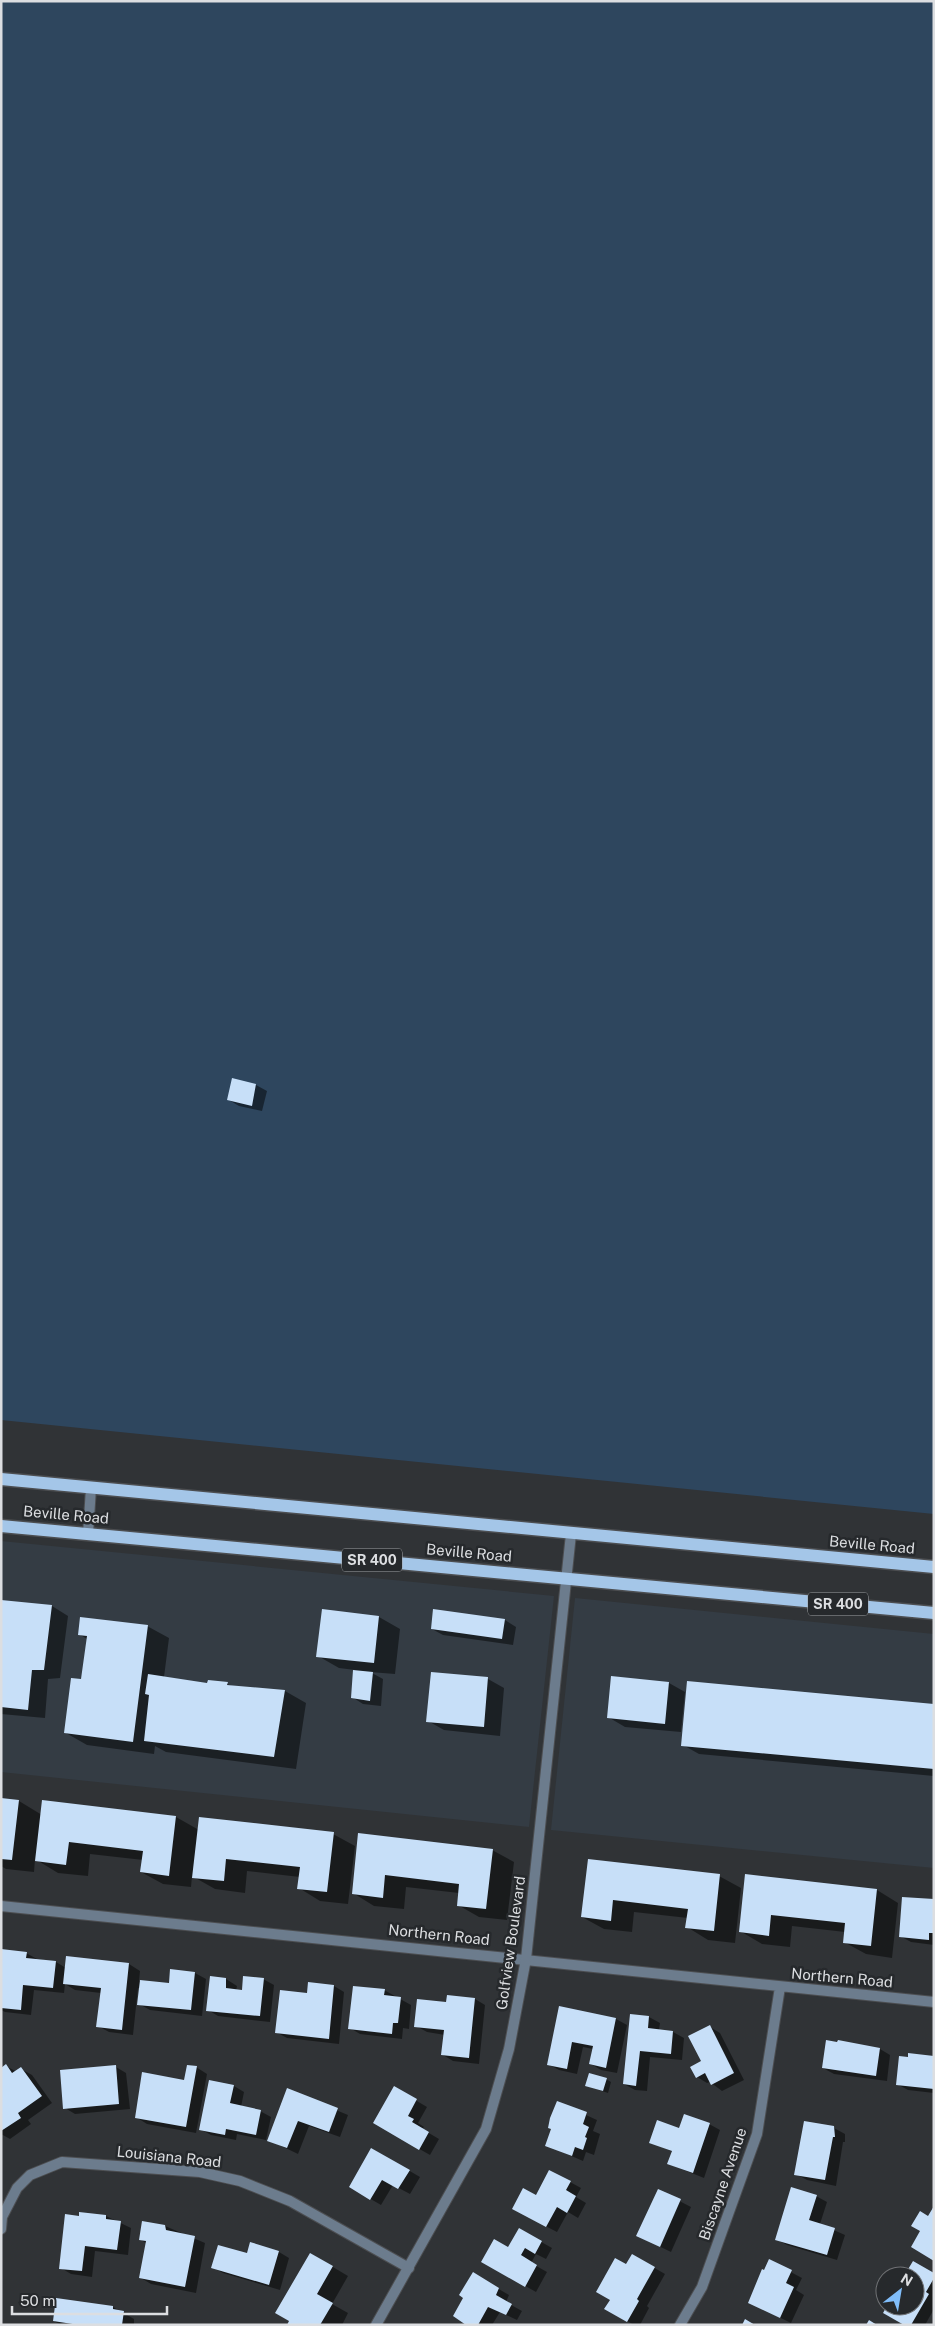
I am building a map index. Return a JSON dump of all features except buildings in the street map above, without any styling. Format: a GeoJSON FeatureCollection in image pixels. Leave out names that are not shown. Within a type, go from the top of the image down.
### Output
{"type":"FeatureCollection","features":[{"type":"Feature","properties":{"kind":"main road","name":"Beville Road"},"geometry":{"type":"LineString","coordinates":[[1,1479],[934,1567]]}},
{"type":"Feature","properties":{"kind":"main road","name":"Beville Road"},"geometry":{"type":"LineString","coordinates":[[1,1526],[934,1613]]}},
{"type":"Feature","properties":{"kind":"street"},"geometry":{"type":"LineString","coordinates":[[88,1534],[91,1488]]}},
{"type":"Feature","properties":{"kind":"street","name":"Golfview Boulevard"},"geometry":{"type":"LineString","coordinates":[[376,2325],[486,2129],[509,2049],[526,1959],[571,1534]]}},
{"type":"Feature","properties":{"kind":"street","name":"Northern Road"},"geometry":{"type":"LineString","coordinates":[[1,1906],[934,2002]]}},
{"type":"Feature","properties":{"kind":"street","name":"Biscayne Avenue"},"geometry":{"type":"LineString","coordinates":[[680,2325],[702,2286],[757,2134],[780,1987]]}},
{"type":"Feature","properties":{"kind":"street","name":"Louisiana Road"},"geometry":{"type":"LineString","coordinates":[[1,2229],[2,2217],[17,2188],[30,2175],[62,2162],[200,2172],[240,2181],[290,2201],[409,2268]]}},
{"type":"Feature","properties":{"kind":"shaded area"},"geometry":{"type":"Polygon","coordinates":[[[1,1],[934,1],[934,1514],[1,1420],[1,1]]]}},
{"type":"Feature","properties":{"kind":"shaded area"},"geometry":{"type":"Polygon","coordinates":[[[1,1541],[554,1596],[529,1827],[1,1772],[1,1541]]]}},
{"type":"Feature","properties":{"kind":"shaded area"},"geometry":{"type":"Polygon","coordinates":[[[575,1598],[934,1634],[934,1868],[551,1830],[575,1598]]]}}]}
